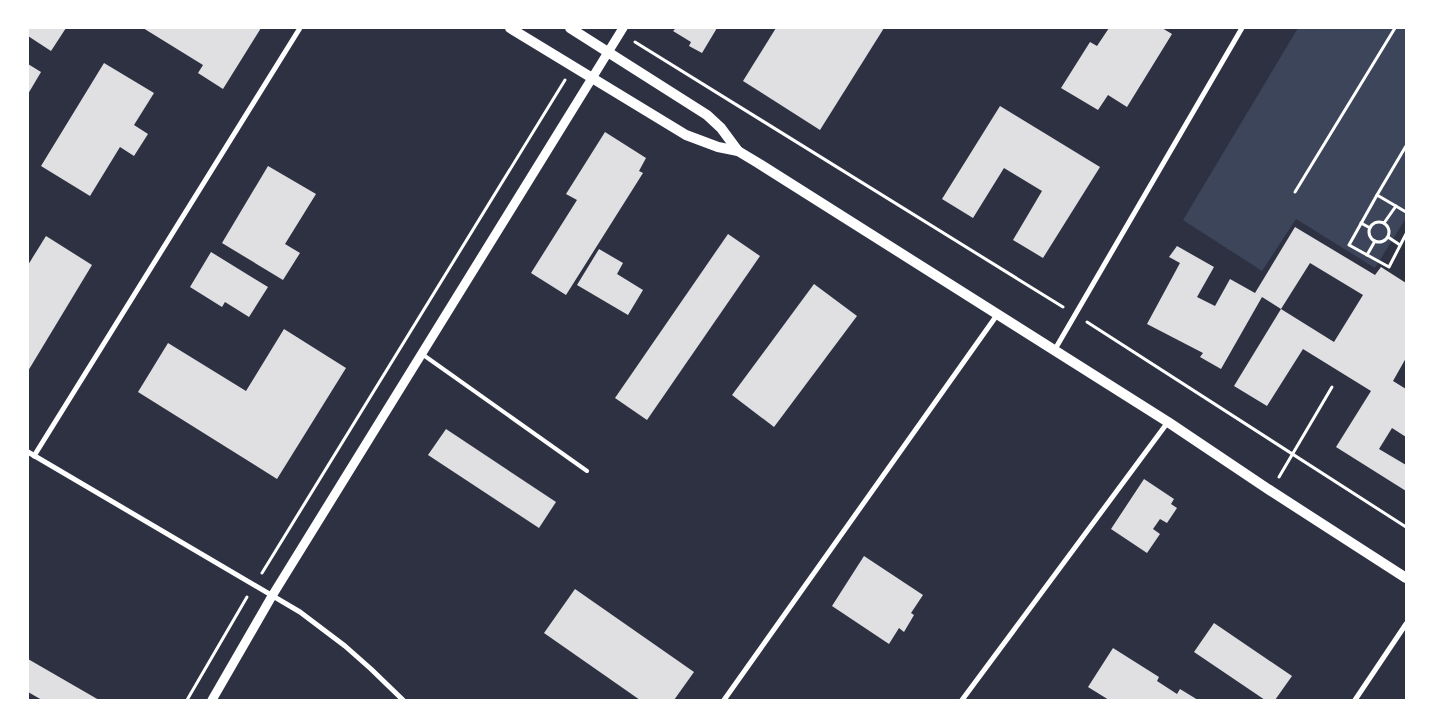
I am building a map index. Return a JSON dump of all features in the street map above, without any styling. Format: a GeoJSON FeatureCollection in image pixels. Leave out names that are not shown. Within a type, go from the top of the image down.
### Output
{"type":"FeatureCollection","features":[{"type":"Feature","properties":{"kind":"main road"},"geometry":{"type":"LineString","coordinates":[[510,28],[686,135],[718,147],[738,151],[1168,422],[1406,578]]}},
{"type":"Feature","properties":{"kind":"main road"},"geometry":{"type":"LineString","coordinates":[[570,28],[707,114],[721,128],[738,151]]}},
{"type":"Feature","properties":{"kind":"street"},"geometry":{"type":"LineString","coordinates":[[34,456],[300,28]]}},
{"type":"Feature","properties":{"kind":"street"},"geometry":{"type":"LineString","coordinates":[[1054,351],[1242,28]]}},
{"type":"Feature","properties":{"kind":"street"},"geometry":{"type":"LineString","coordinates":[[212,700],[272,596],[621,30]]}},
{"type":"Feature","properties":{"kind":"street"},"geometry":{"type":"LineString","coordinates":[[724,700],[997,315]]}},
{"type":"Feature","properties":{"kind":"street"},"geometry":{"type":"LineString","coordinates":[[962,700],[1168,422]]}},
{"type":"Feature","properties":{"kind":"street"},"geometry":{"type":"LineString","coordinates":[[28,452],[300,612],[371,668],[403,700]]}},
{"type":"Feature","properties":{"kind":"street"},"geometry":{"type":"LineString","coordinates":[[1355,700],[1406,624]]}},
{"type":"Feature","properties":{"kind":"lane"},"geometry":{"type":"LineString","coordinates":[[422,354],[587,471]]}},
{"type":"Feature","properties":{"kind":"path"},"geometry":{"type":"LineString","coordinates":[[1295,192],[1395,28]]}},
{"type":"Feature","properties":{"kind":"path"},"geometry":{"type":"LineString","coordinates":[[621,30],[1074,314],[1406,527]]}},
{"type":"Feature","properties":{"kind":"path"},"geometry":{"type":"LineString","coordinates":[[187,700],[254,585],[573,66]]}},
{"type":"Feature","properties":{"kind":"path"},"geometry":{"type":"LineString","coordinates":[[1406,146],[1349,245],[1389,267],[1406,234]]}},
{"type":"Feature","properties":{"kind":"path"},"geometry":{"type":"LineString","coordinates":[[1377,195],[1406,212]]}},
{"type":"Feature","properties":{"kind":"path"},"geometry":{"type":"LineString","coordinates":[[1384,223],[1396,206]]}},
{"type":"Feature","properties":{"kind":"path"},"geometry":{"type":"LineString","coordinates":[[1361,223],[1370,228]]}},
{"type":"Feature","properties":{"kind":"path"},"geometry":{"type":"LineString","coordinates":[[1374,223],[1384,223],[1389,230],[1388,238],[1382,242],[1375,241],[1370,236],[1370,228],[1374,223]]}},
{"type":"Feature","properties":{"kind":"path"},"geometry":{"type":"LineString","coordinates":[[1388,238],[1400,245]]}},
{"type":"Feature","properties":{"kind":"path"},"geometry":{"type":"LineString","coordinates":[[1367,255],[1375,241]]}},
{"type":"Feature","properties":{"kind":"path"},"geometry":{"type":"LineString","coordinates":[[1271,491],[1332,387]]}},
{"type":"Feature","properties":{"kind":"shaded area"},"geometry":{"type":"Polygon","coordinates":[[[1298,28],[1406,28],[1406,218],[1375,268],[1296,219],[1262,271],[1183,220],[1298,28]]]}},
{"type":"Feature","properties":{"kind":"building"},"geometry":{"type":"Polygon","coordinates":[[[28,28],[66,28],[51,51],[28,36],[28,28]]]}},
{"type":"Feature","properties":{"kind":"building"},"geometry":{"type":"Polygon","coordinates":[[[143,28],[261,28],[223,89],[198,73],[203,65],[143,28]]]}},
{"type":"Feature","properties":{"kind":"building"},"geometry":{"type":"Polygon","coordinates":[[[676,28],[717,28],[702,53],[689,46],[691,42],[673,31],[676,28]]]}},
{"type":"Feature","properties":{"kind":"building"},"geometry":{"type":"Polygon","coordinates":[[[776,28],[884,28],[820,130],[743,81],[776,28]]]}},
{"type":"Feature","properties":{"kind":"building"},"geometry":{"type":"Polygon","coordinates":[[[1109,28],[1162,28],[1172,34],[1127,107],[1108,95],[1098,110],[1061,88],[1090,42],[1097,46],[1109,28]]]}},
{"type":"Feature","properties":{"kind":"building"},"geometry":{"type":"Polygon","coordinates":[[[104,63],[154,93],[134,125],[148,134],[134,156],[120,147],[90,196],[41,166],[104,63]]]}},
{"type":"Feature","properties":{"kind":"building"},"geometry":{"type":"Polygon","coordinates":[[[28,64],[41,72],[28,94],[28,64]]]}},
{"type":"Feature","properties":{"kind":"building"},"geometry":{"type":"Polygon","coordinates":[[[1000,106],[1100,167],[1043,258],[1013,240],[1042,191],[1004,168],[973,218],[942,199],[1000,106]]]}},
{"type":"Feature","properties":{"kind":"building"},"geometry":{"type":"Polygon","coordinates":[[[605,132],[646,158],[639,171],[643,173],[566,295],[531,273],[577,200],[566,194],[605,132]]]}},
{"type":"Feature","properties":{"kind":"building"},"geometry":{"type":"Polygon","coordinates":[[[268,166],[316,194],[285,244],[300,253],[283,280],[222,243],[268,166]]]}},
{"type":"Feature","properties":{"kind":"building"},"geometry":{"type":"Polygon","coordinates":[[[1295,227],[1375,275],[1381,267],[1406,283],[1406,358],[1393,381],[1406,389],[1406,437],[1392,428],[1379,449],[1406,465],[1406,491],[1336,447],[1371,391],[1303,349],[1267,406],[1234,386],[1281,309],[1262,297],[1221,369],[1200,357],[1203,353],[1147,324],[1180,263],[1169,257],[1177,246],[1214,267],[1197,297],[1215,306],[1230,279],[1255,293],[1295,227]],[[1310,263],[1281,309],[1334,342],[1363,295],[1310,263]]]}},
{"type":"Feature","properties":{"kind":"building"},"geometry":{"type":"Polygon","coordinates":[[[728,234],[760,256],[647,420],[615,398],[728,234]]]}},
{"type":"Feature","properties":{"kind":"building"},"geometry":{"type":"Polygon","coordinates":[[[46,236],[92,265],[28,371],[28,265],[46,236]]]}},
{"type":"Feature","properties":{"kind":"building"},"geometry":{"type":"Polygon","coordinates":[[[599,249],[623,263],[617,274],[643,290],[628,315],[577,285],[599,249]]]}},
{"type":"Feature","properties":{"kind":"building"},"geometry":{"type":"Polygon","coordinates":[[[211,252],[268,287],[249,317],[225,302],[222,307],[190,287],[211,252]]]}},
{"type":"Feature","properties":{"kind":"building"},"geometry":{"type":"Polygon","coordinates":[[[814,284],[857,316],[774,427],[732,395],[814,284]]]}},
{"type":"Feature","properties":{"kind":"building"},"geometry":{"type":"Polygon","coordinates":[[[284,329],[346,368],[277,479],[138,392],[168,343],[246,391],[284,329]]]}},
{"type":"Feature","properties":{"kind":"building"},"geometry":{"type":"Polygon","coordinates":[[[446,429],[556,502],[539,528],[428,455],[446,429]]]}},
{"type":"Feature","properties":{"kind":"building"},"geometry":{"type":"Polygon","coordinates":[[[1144,479],[1174,499],[1171,504],[1177,508],[1167,523],[1160,519],[1153,529],[1160,534],[1147,553],[1111,529],[1144,479]]]}},
{"type":"Feature","properties":{"kind":"building"},"geometry":{"type":"Polygon","coordinates":[[[864,556],[923,595],[911,613],[914,615],[904,632],[899,628],[889,644],[832,606],[864,556]]]}},
{"type":"Feature","properties":{"kind":"building"},"geometry":{"type":"Polygon","coordinates":[[[575,589],[694,672],[674,700],[640,700],[544,633],[575,589]]]}},
{"type":"Feature","properties":{"kind":"building"},"geometry":{"type":"Polygon","coordinates":[[[1214,623],[1292,676],[1275,700],[1265,700],[1194,652],[1214,623]]]}},
{"type":"Feature","properties":{"kind":"building"},"geometry":{"type":"Polygon","coordinates":[[[1113,648],[1159,677],[1157,681],[1177,694],[1180,689],[1198,700],[1109,700],[1088,687],[1113,648]]]}},
{"type":"Feature","properties":{"kind":"building"},"geometry":{"type":"Polygon","coordinates":[[[28,659],[99,700],[42,700],[28,692],[28,659]]]}}]}
